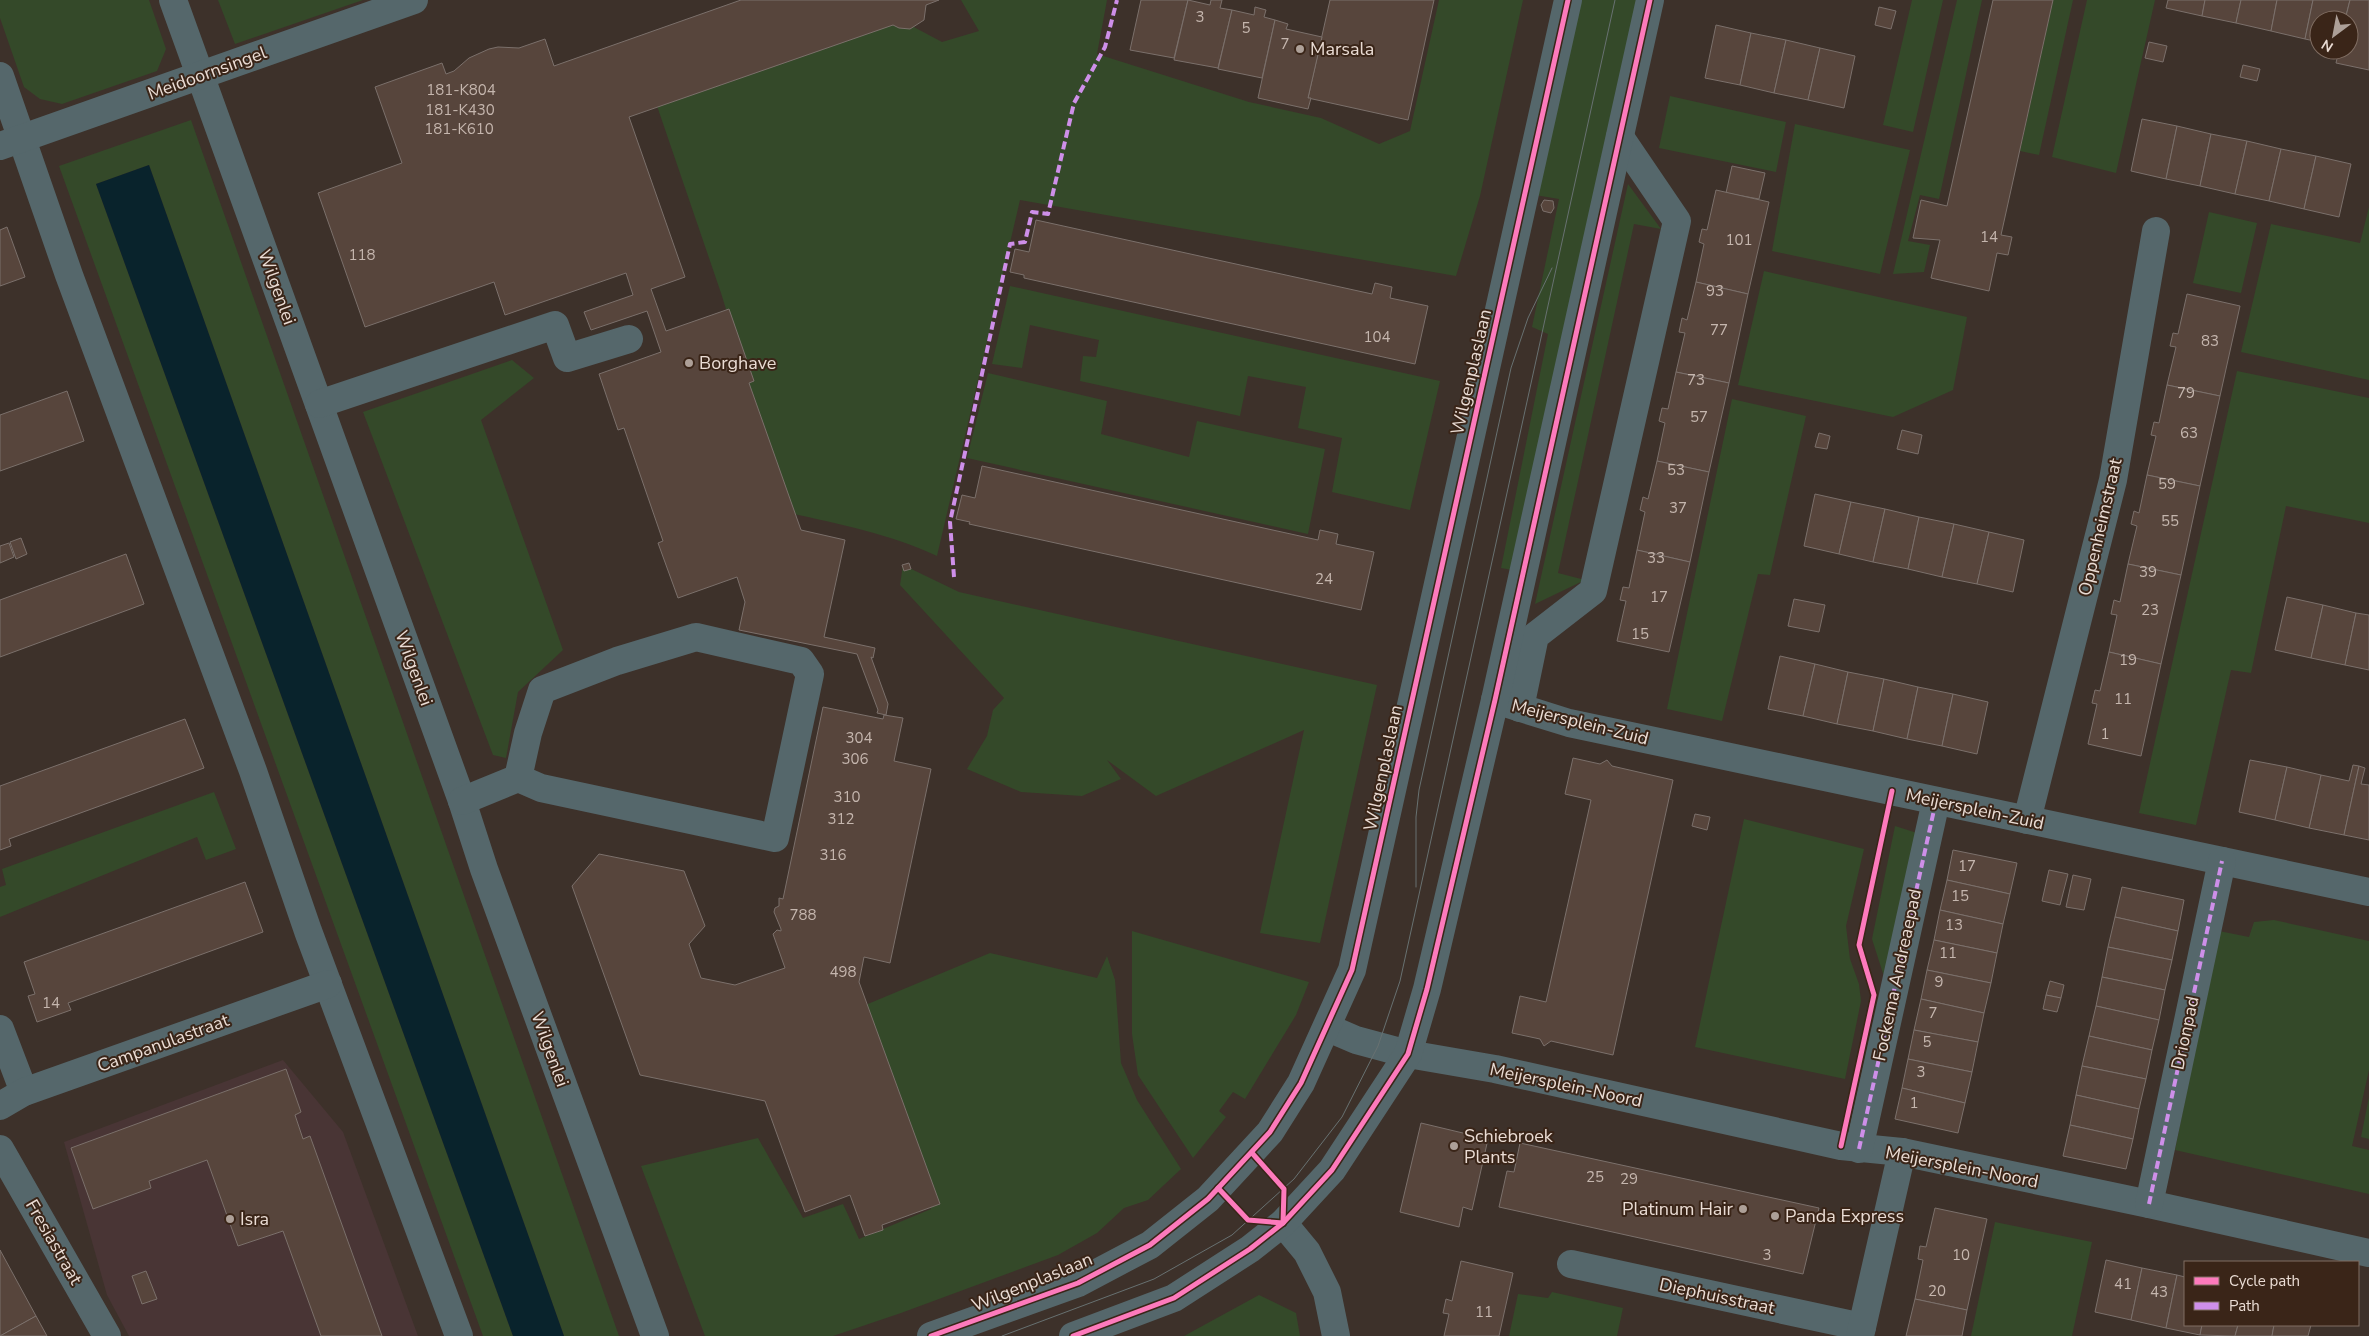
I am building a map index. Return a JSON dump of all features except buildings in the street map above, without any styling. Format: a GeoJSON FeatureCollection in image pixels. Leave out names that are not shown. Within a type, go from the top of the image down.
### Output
{"type":"FeatureCollection","features":[{"type":"Feature","properties":{"kind":"street","name":"Wilgenlei"},"geometry":{"type":"LineString","coordinates":[[173,0],[462,801],[484,869],[655,1336]]}},
{"type":"Feature","properties":{"kind":"street","name":"Meidoornsingel"},"geometry":{"type":"LineString","coordinates":[[12,143],[414,0]]}},
{"type":"Feature","properties":{"kind":"street","name":"Wilgenplaslaan"},"geometry":{"type":"LineString","coordinates":[[931,1336],[1078,1283],[1150,1245],[1208,1199],[1270,1132],[1301,1083],[1328,1028],[1352,970],[1568,0]]}},
{"type":"Feature","properties":{"kind":"street"},"geometry":{"type":"LineString","coordinates":[[1073,1336],[1174,1298],[1250,1249],[1283,1223],[1332,1170],[1408,1054],[1508,704],[1620,137],[1650,0]]}},
{"type":"Feature","properties":{"kind":"street"},"geometry":{"type":"LineString","coordinates":[[0,76],[12,143],[69,275],[253,771],[328,984],[459,1336]]}},
{"type":"Feature","properties":{"kind":"street"},"geometry":{"type":"LineString","coordinates":[[1508,704],[1535,636],[1593,591],[1677,221],[1620,137]]}},
{"type":"Feature","properties":{"kind":"street","name":"Oppenheimstraat"},"geometry":{"type":"LineString","coordinates":[[2027,820],[2113,480],[2156,231]]}},
{"type":"Feature","properties":{"kind":"street"},"geometry":{"type":"LineString","coordinates":[[319,404],[555,325],[567,358],[630,339]]}},
{"type":"Feature","properties":{"kind":"street"},"geometry":{"type":"LineString","coordinates":[[462,801],[518,778],[541,788],[775,838],[810,674],[801,661],[696,637],[617,661],[542,690],[528,733],[518,778]]}},
{"type":"Feature","properties":{"kind":"street","name":"Meijersplein-Zuid"},"geometry":{"type":"LineString","coordinates":[[1508,704],[1569,722],[2369,892]]}},
{"type":"Feature","properties":{"kind":"street","name":"Fockema Andreaepad"},"geometry":{"type":"LineString","coordinates":[[1859,1149],[1936,800]]}},
{"type":"Feature","properties":{"kind":"street","name":"Drionpad"},"geometry":{"type":"LineString","coordinates":[[2149,1204],[2222,861]]}},
{"type":"Feature","properties":{"kind":"street","name":"Campanulastraat"},"geometry":{"type":"LineString","coordinates":[[0,1106],[24,1092],[328,984]]}},
{"type":"Feature","properties":{"kind":"street"},"geometry":{"type":"LineString","coordinates":[[1328,1028],[1356,1040],[1408,1054]]}},
{"type":"Feature","properties":{"kind":"street"},"geometry":{"type":"LineString","coordinates":[[0,1029],[24,1092]]}},
{"type":"Feature","properties":{"kind":"street","name":"Meijersplein-Noord"},"geometry":{"type":"LineString","coordinates":[[1408,1054],[1495,1069],[1859,1149],[1902,1152],[2369,1253]]}},
{"type":"Feature","properties":{"kind":"street","name":"Fresiastraat"},"geometry":{"type":"LineString","coordinates":[[0,1149],[108,1336]]}},
{"type":"Feature","properties":{"kind":"street","name":"Diephuisstraat"},"geometry":{"type":"LineString","coordinates":[[1571,1264],[1861,1332],[1902,1152]]}},
{"type":"Feature","properties":{"kind":"street"},"geometry":{"type":"LineString","coordinates":[[1283,1223],[1306,1252],[1327,1292],[1336,1336]]}},
{"type":"Feature","properties":{"kind":"shaded area","name":"Isra"},"geometry":{"type":"Polygon","coordinates":[[[283,1060],[343,1132],[418,1336],[129,1336],[107,1295],[64,1142],[283,1060]]]}},
{"type":"Feature","properties":{"kind":"green space"},"geometry":{"type":"Polygon","coordinates":[[[0,0],[149,0],[166,49],[157,71],[62,104],[40,99],[24,87],[0,18],[0,0]]]}},
{"type":"Feature","properties":{"kind":"green space"},"geometry":{"type":"Polygon","coordinates":[[[218,0],[363,0],[235,44],[218,0]]]}},
{"type":"Feature","properties":{"kind":"green space"},"geometry":{"type":"Polygon","coordinates":[[[961,0],[1107,0],[1097,54],[1249,102],[1321,118],[1379,144],[1410,131],[1439,0],[1523,0],[1480,196],[1456,276],[1020,200],[937,556],[883,536],[789,513],[721,293],[656,103],[893,16],[942,42],[979,31],[961,0]]]}},
{"type":"Feature","properties":{"kind":"green space"},"geometry":{"type":"Polygon","coordinates":[[[1577,0],[1638,0],[1512,570],[1501,568],[1548,334],[1532,327],[1559,199],[1535,195],[1577,0]]]}},
{"type":"Feature","properties":{"kind":"green space"},"geometry":{"type":"Polygon","coordinates":[[[1912,0],[1943,0],[1913,132],[1883,125],[1912,0]]]}},
{"type":"Feature","properties":{"kind":"green space"},"geometry":{"type":"Polygon","coordinates":[[[1957,0],[1982,0],[1939,199],[1920,195],[1908,241],[1930,245],[1924,272],[1893,274],[1957,0]]]}},
{"type":"Feature","properties":{"kind":"green space"},"geometry":{"type":"Polygon","coordinates":[[[2053,0],[2073,0],[2039,155],[2020,151],[2053,0]]]}},
{"type":"Feature","properties":{"kind":"green space"},"geometry":{"type":"Polygon","coordinates":[[[2087,0],[2155,0],[2116,173],[2052,157],[2087,0]]]}},
{"type":"Feature","properties":{"kind":"green space"},"geometry":{"type":"Polygon","coordinates":[[[1670,96],[1786,122],[1776,172],[1659,148],[1670,96]]]}},
{"type":"Feature","properties":{"kind":"green space"},"geometry":{"type":"Polygon","coordinates":[[[191,120],[619,1336],[564,1336],[149,165],[96,184],[513,1336],[483,1336],[59,166],[191,120]]]}},
{"type":"Feature","properties":{"kind":"green space"},"geometry":{"type":"Polygon","coordinates":[[[1795,124],[1910,150],[1880,274],[1772,251],[1795,124]]]}},
{"type":"Feature","properties":{"kind":"green space"},"geometry":{"type":"Polygon","coordinates":[[[1628,184],[1661,229],[1634,224],[1558,573],[1585,580],[1535,604],[1628,184]]]}},
{"type":"Feature","properties":{"kind":"green space"},"geometry":{"type":"Polygon","coordinates":[[[2369,207],[2369,380],[2241,352],[2271,224],[2360,243],[2369,207]]]}},
{"type":"Feature","properties":{"kind":"green space"},"geometry":{"type":"Polygon","coordinates":[[[2209,212],[2257,223],[2241,293],[2193,283],[2209,212]]]}},
{"type":"Feature","properties":{"kind":"green space"},"geometry":{"type":"Polygon","coordinates":[[[1764,271],[1967,317],[1953,390],[1893,417],[1738,385],[1764,271]]]}},
{"type":"Feature","properties":{"kind":"green space"},"geometry":{"type":"Polygon","coordinates":[[[1010,286],[1440,381],[1410,510],[1332,492],[1342,438],[1298,428],[1306,387],[1248,376],[1240,416],[1080,381],[1083,356],[1096,357],[1099,340],[1030,325],[1022,368],[992,364],[1010,286]]]}},
{"type":"Feature","properties":{"kind":"green space"},"geometry":{"type":"Polygon","coordinates":[[[512,360],[534,378],[481,420],[563,650],[518,692],[506,758],[493,755],[363,412],[512,360]]]}},
{"type":"Feature","properties":{"kind":"green space"},"geometry":{"type":"Polygon","coordinates":[[[2237,371],[2369,398],[2369,523],[2286,506],[2251,673],[2231,670],[2196,825],[2139,813],[2237,371]]]}},
{"type":"Feature","properties":{"kind":"green space"},"geometry":{"type":"Polygon","coordinates":[[[988,373],[1107,401],[1101,434],[1189,457],[1197,421],[1325,449],[1308,534],[967,458],[988,373]]]}},
{"type":"Feature","properties":{"kind":"green space"},"geometry":{"type":"Polygon","coordinates":[[[1732,399],[1806,416],[1770,575],[1758,574],[1722,721],[1667,709],[1732,399]]]}},
{"type":"Feature","properties":{"kind":"green space"},"geometry":{"type":"Polygon","coordinates":[[[903,565],[959,592],[1377,685],[1320,943],[1260,933],[1304,730],[1156,796],[1107,760],[1121,779],[1082,796],[1021,792],[967,769],[987,736],[993,710],[1004,698],[900,585],[903,565]]]}},
{"type":"Feature","properties":{"kind":"green space"},"geometry":{"type":"Polygon","coordinates":[[[214,792],[236,849],[206,860],[197,837],[0,917],[0,887],[6,885],[2,869],[214,792]]]}},
{"type":"Feature","properties":{"kind":"green space"},"geometry":{"type":"Polygon","coordinates":[[[1744,819],[1864,849],[1846,926],[1850,959],[1859,984],[1861,1001],[1845,1079],[1695,1047],[1744,819]]]}},
{"type":"Feature","properties":{"kind":"green space"},"geometry":{"type":"Polygon","coordinates":[[[1895,826],[1917,833],[1887,986],[1872,939],[1895,826]]]}},
{"type":"Feature","properties":{"kind":"green space"},"geometry":{"type":"Polygon","coordinates":[[[2274,920],[2369,941],[2369,1070],[2352,1146],[2369,1150],[2369,1194],[2175,1150],[2219,931],[2249,937],[2254,922],[2274,920]]]}},
{"type":"Feature","properties":{"kind":"green space"},"geometry":{"type":"Polygon","coordinates":[[[1132,931],[1309,982],[1296,1015],[1245,1099],[1233,1092],[1219,1111],[1226,1117],[1193,1158],[1138,1075],[1132,1034],[1132,931]]]}},
{"type":"Feature","properties":{"kind":"green space"},"geometry":{"type":"Polygon","coordinates":[[[990,953],[1097,978],[1107,956],[1115,980],[1121,1063],[1137,1100],[1181,1169],[1148,1200],[1124,1208],[1097,1233],[1058,1255],[901,1313],[833,1336],[705,1336],[641,1166],[758,1138],[803,1218],[843,1204],[859,1239],[931,1209],[863,1006],[990,953]]]}},
{"type":"Feature","properties":{"kind":"green space"},"geometry":{"type":"Polygon","coordinates":[[[2369,1097],[2369,1139],[2361,1137],[2369,1097]]]}},
{"type":"Feature","properties":{"kind":"green space"},"geometry":{"type":"Polygon","coordinates":[[[1995,1222],[2092,1242],[2072,1336],[1971,1336],[1995,1222]]]}},
{"type":"Feature","properties":{"kind":"green space"},"geometry":{"type":"Polygon","coordinates":[[[1552,1292],[1623,1308],[1617,1336],[1509,1336],[1518,1294],[1548,1298],[1552,1292]]]}},
{"type":"Feature","properties":{"kind":"green space"},"geometry":{"type":"Polygon","coordinates":[[[1259,1295],[1296,1313],[1300,1336],[1184,1336],[1259,1295]]]}},
{"type":"Feature","properties":{"kind":"water"},"geometry":{"type":"Polygon","coordinates":[[[149,165],[564,1336],[513,1336],[96,184],[149,165]]]}},
{"type":"Feature","properties":{"kind":"tram line"},"geometry":{"type":"LineString","coordinates":[[1002,1336],[1154,1279],[1232,1235],[1294,1179],[1342,1117],[1378,1046],[1400,981],[1615,0]]}},
{"type":"Feature","properties":{"kind":"tram line"},"geometry":{"type":"LineString","coordinates":[[1416,887],[1416,817],[1419,790],[1511,368],[1528,318],[1552,268]]}},
{"type":"Feature","properties":{"kind":"marked path"},"geometry":{"type":"LineString","coordinates":[[954,577],[950,522],[1010,244],[1025,242],[1032,212],[1048,214],[1074,103],[1105,47],[1117,0]]}},
{"type":"Feature","properties":{"kind":"marked path"},"geometry":{"type":"LineString","coordinates":[[1859,1149],[1936,801]]}},
{"type":"Feature","properties":{"kind":"marked path"},"geometry":{"type":"LineString","coordinates":[[2149,1204],[2222,861]]}},
{"type":"Feature","properties":{"kind":"cycle path"},"geometry":{"type":"LineString","coordinates":[[931,1336],[1078,1283],[1150,1245],[1208,1199],[1270,1132],[1301,1083],[1352,970],[1568,0]]}},
{"type":"Feature","properties":{"kind":"cycle path"},"geometry":{"type":"LineString","coordinates":[[1073,1336],[1174,1298],[1250,1249],[1283,1223],[1332,1170],[1408,1054],[1427,989],[1495,700],[1650,0]]}},
{"type":"Feature","properties":{"kind":"cycle path"},"geometry":{"type":"LineString","coordinates":[[1841,1146],[1874,995],[1859,945],[1892,791]]}},
{"type":"Feature","properties":{"kind":"cycle path"},"geometry":{"type":"LineString","coordinates":[[1252,1153],[1284,1189],[1283,1223]]}},
{"type":"Feature","properties":{"kind":"cycle path"},"geometry":{"type":"LineString","coordinates":[[1218,1188],[1248,1220],[1283,1223]]}},
{"type":"Feature","properties":{"kind":"place","name":"Marsala"},"geometry":{"type":"Point","coordinates":[1300,49]}},
{"type":"Feature","properties":{"kind":"place","name":"Borghave"},"geometry":{"type":"Point","coordinates":[689,363]}},
{"type":"Feature","properties":{"kind":"place","name":"Schiebroek Plants"},"geometry":{"type":"Point","coordinates":[1454,1146]}},
{"type":"Feature","properties":{"kind":"place","name":"Platinum Hair"},"geometry":{"type":"Point","coordinates":[1743,1209]}},
{"type":"Feature","properties":{"kind":"place","name":"Panda Express"},"geometry":{"type":"Point","coordinates":[1775,1216]}},
{"type":"Feature","properties":{"kind":"place","name":"Isra"},"geometry":{"type":"Point","coordinates":[230,1219]}}]}
